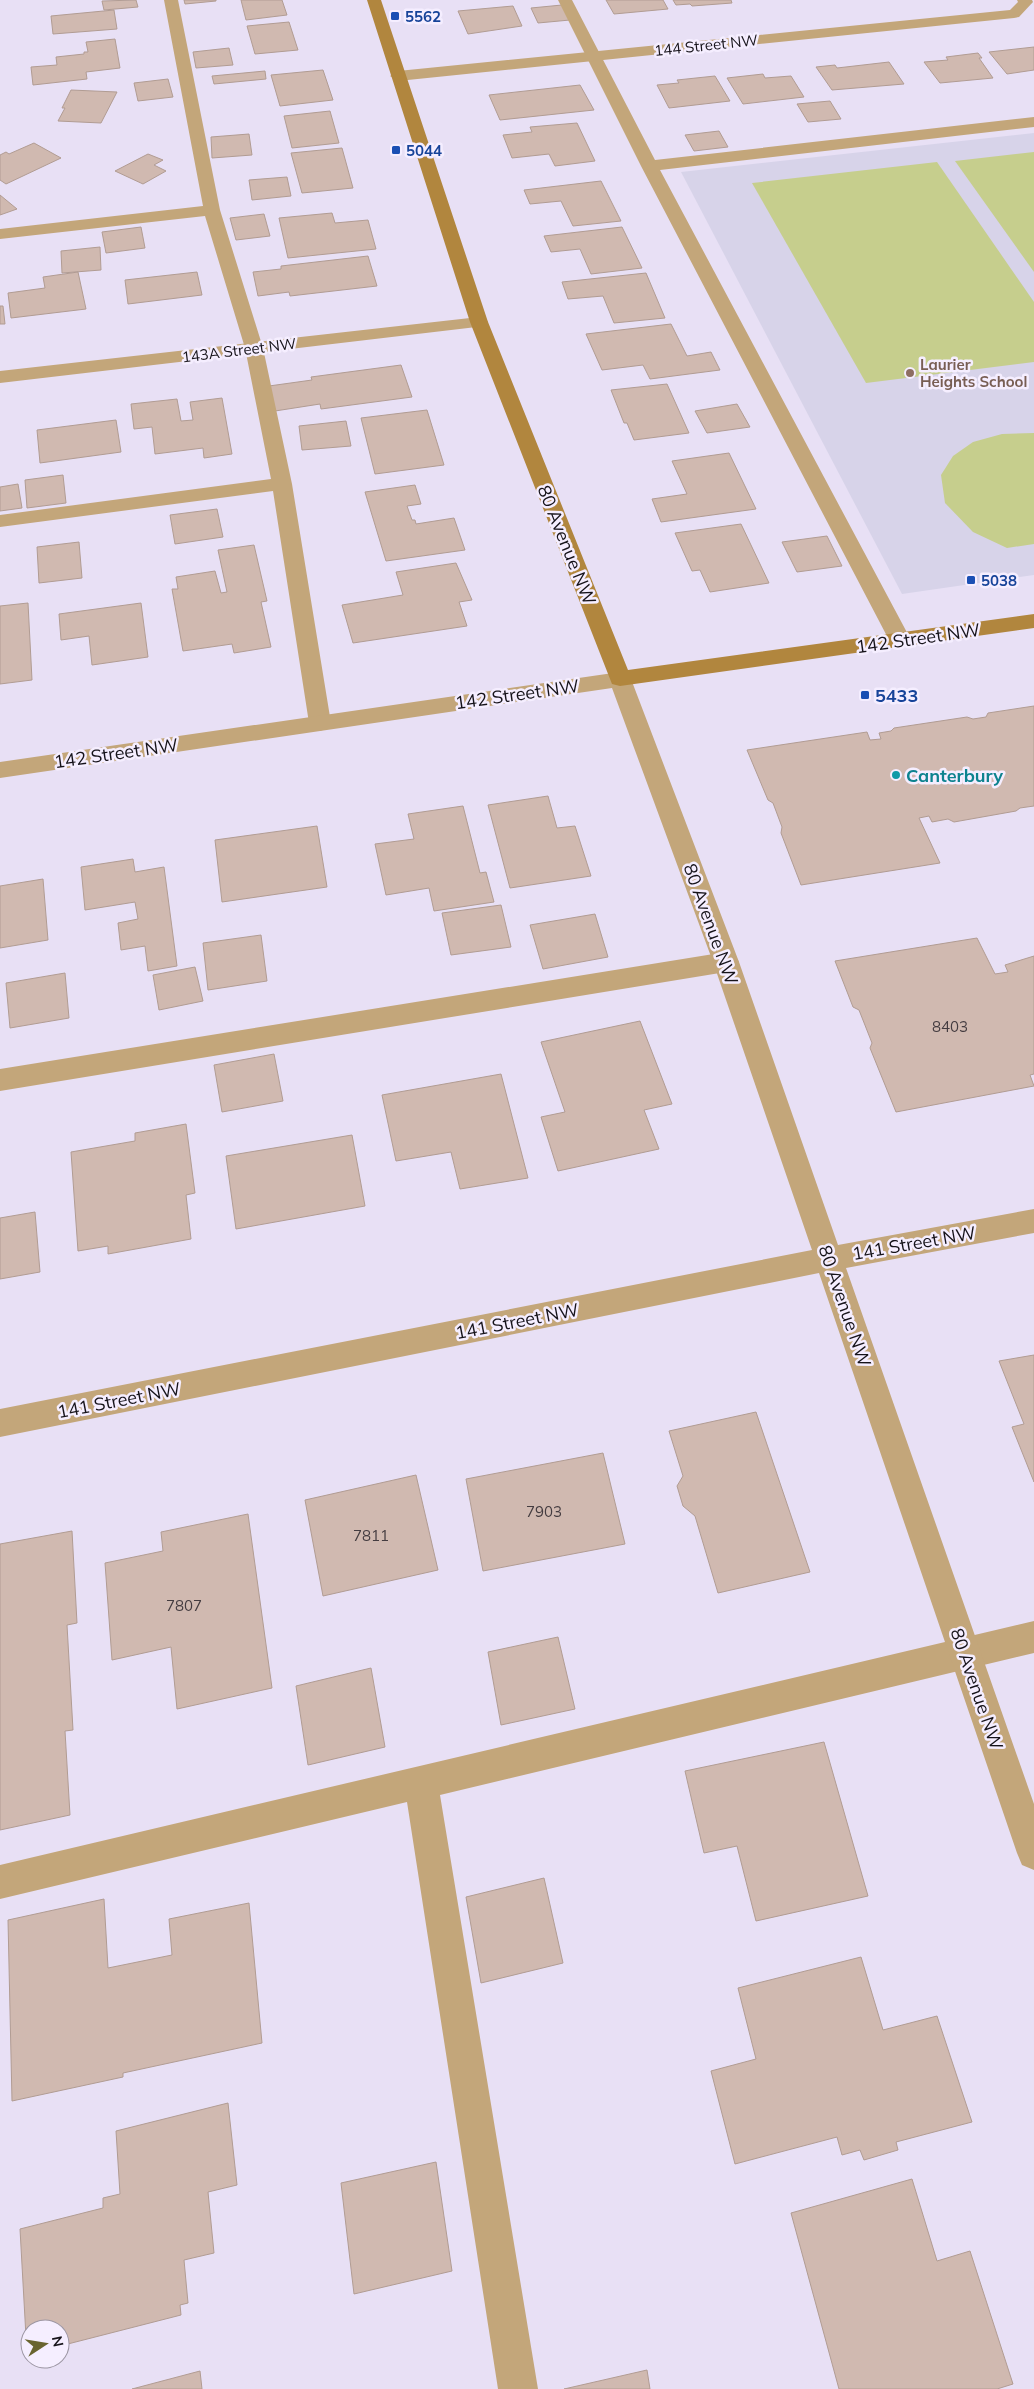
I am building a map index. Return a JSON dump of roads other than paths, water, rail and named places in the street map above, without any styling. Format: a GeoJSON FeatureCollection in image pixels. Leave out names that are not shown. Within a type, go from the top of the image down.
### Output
{"type":"FeatureCollection","features":[{"type":"Feature","properties":{"kind":"street"},"geometry":{"type":"LineString","coordinates":[[171,0],[212,210],[254,348],[282,484],[320,723]]}},
{"type":"Feature","properties":{"kind":"street","name":"80 Avenue NW"},"geometry":{"type":"LineString","coordinates":[[374,0],[479,322],[620,679],[726,962],[1034,1853]]}},
{"type":"Feature","properties":{"kind":"street"},"geometry":{"type":"LineString","coordinates":[[565,0],[649,166],[900,640]]}},
{"type":"Feature","properties":{"kind":"street","name":"144 Street NW"},"geometry":{"type":"LineString","coordinates":[[398,76],[1014,14],[1029,3]]}},
{"type":"Feature","properties":{"kind":"street"},"geometry":{"type":"LineString","coordinates":[[649,166],[1034,122]]}},
{"type":"Feature","properties":{"kind":"street"},"geometry":{"type":"LineString","coordinates":[[0,234],[212,210]]}},
{"type":"Feature","properties":{"kind":"street","name":"143A Street NW"},"geometry":{"type":"LineString","coordinates":[[0,377],[479,322]]}},
{"type":"Feature","properties":{"kind":"street"},"geometry":{"type":"LineString","coordinates":[[0,521],[282,484]]}},
{"type":"Feature","properties":{"kind":"street","name":"142 Street NW"},"geometry":{"type":"LineString","coordinates":[[0,770],[620,679],[1034,621]]}},
{"type":"Feature","properties":{"kind":"street"},"geometry":{"type":"LineString","coordinates":[[0,1080],[726,962]]}},
{"type":"Feature","properties":{"kind":"street","name":"141 Street NW"},"geometry":{"type":"LineString","coordinates":[[0,1423],[828,1259],[1034,1221]]}},
{"type":"Feature","properties":{"kind":"street"},"geometry":{"type":"LineString","coordinates":[[0,1882],[1034,1637]]}},
{"type":"Feature","properties":{"kind":"street"},"geometry":{"type":"LineString","coordinates":[[421,1782],[518,2389]]}},
{"type":"Feature","properties":{"kind":"place","name":"5562"},"geometry":{"type":"Point","coordinates":[395,16]}},
{"type":"Feature","properties":{"kind":"place","name":"5044"},"geometry":{"type":"Point","coordinates":[396,150]}},
{"type":"Feature","properties":{"kind":"place","name":"Laurier Heights School"},"geometry":{"type":"Point","coordinates":[910,373]}},
{"type":"Feature","properties":{"kind":"place","name":"5038"},"geometry":{"type":"Point","coordinates":[971,580]}},
{"type":"Feature","properties":{"kind":"place","name":"5433"},"geometry":{"type":"Point","coordinates":[865,695]}},
{"type":"Feature","properties":{"kind":"place","name":"Canterbury"},"geometry":{"type":"Point","coordinates":[896,775]}}]}
